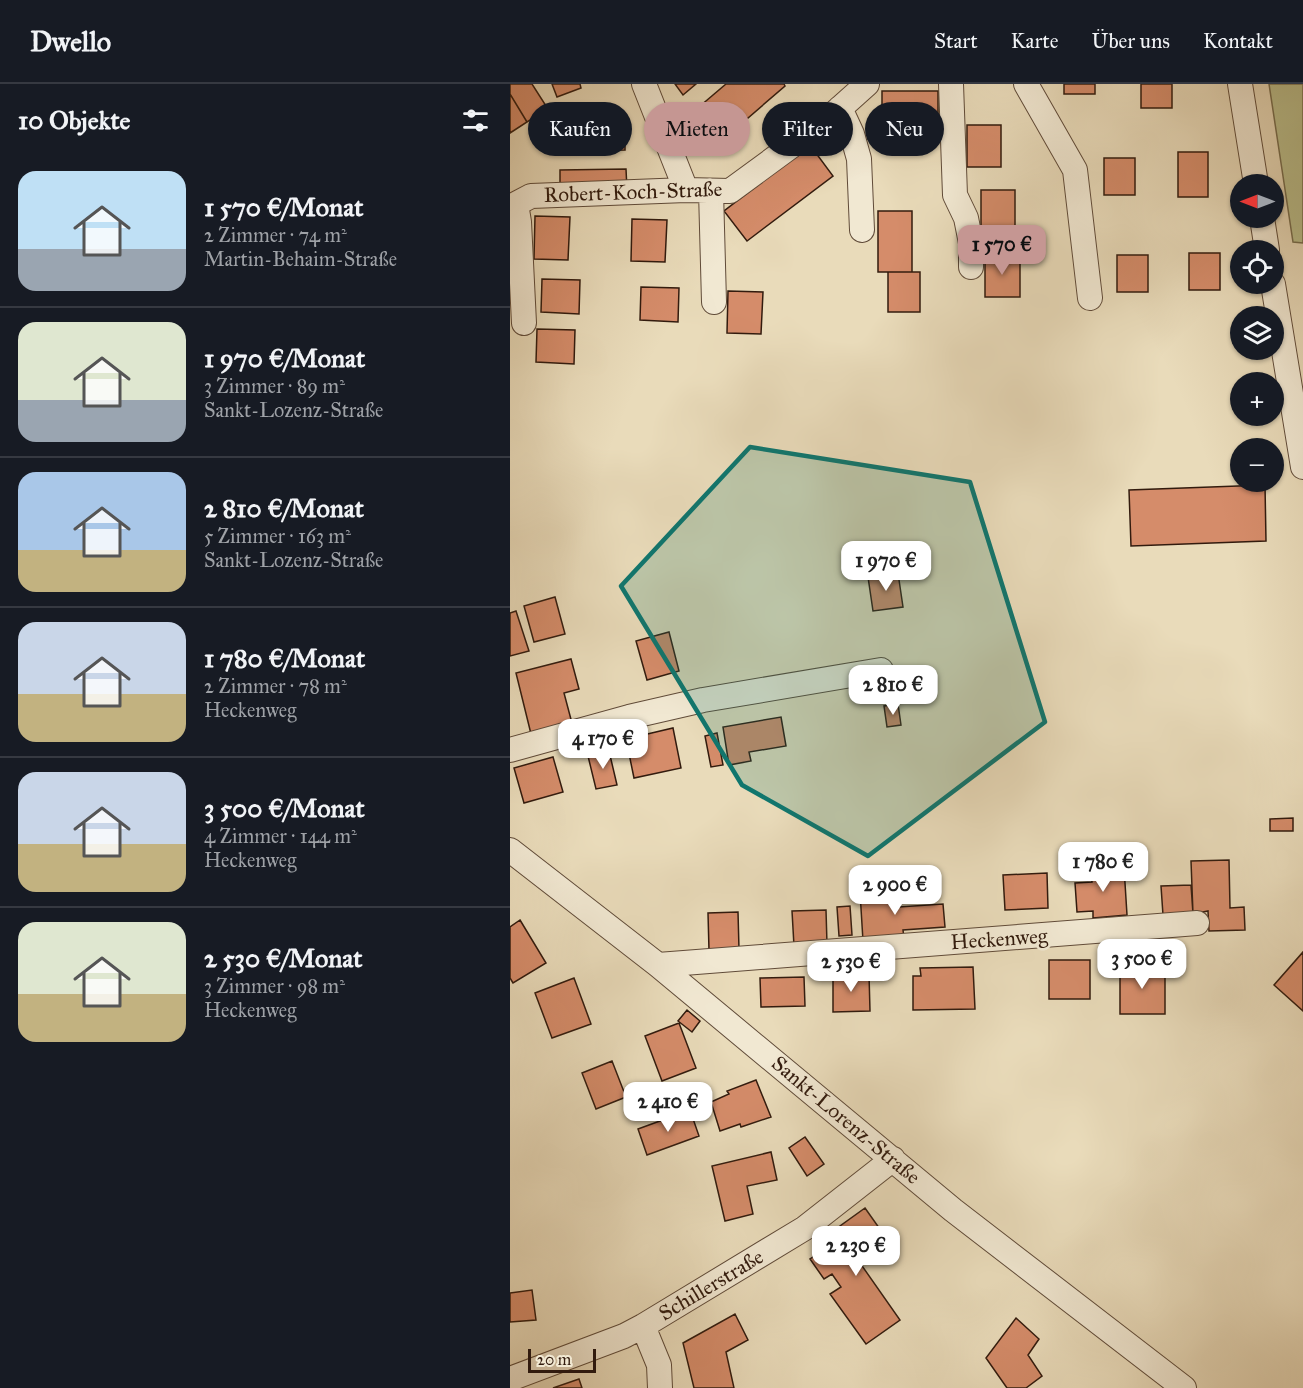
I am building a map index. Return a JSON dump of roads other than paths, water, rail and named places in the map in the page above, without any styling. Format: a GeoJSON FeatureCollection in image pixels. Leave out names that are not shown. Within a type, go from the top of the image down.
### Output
{"type":"FeatureCollection","features":[{"type":"Feature","properties":{"kind":"street"},"geometry":{"type":"LineString","coordinates":[[644,84],[686,190]]}},
{"type":"Feature","properties":{"kind":"street","name":"Robert-Koch-Straße"},"geometry":{"type":"LineString","coordinates":[[847,102],[867,84]]}},
{"type":"Feature","properties":{"kind":"street"},"geometry":{"type":"LineString","coordinates":[[951,84],[955,195],[966,218],[971,243],[971,267]]}},
{"type":"Feature","properties":{"kind":"street"},"geometry":{"type":"LineString","coordinates":[[1026,84],[1075,170],[1090,298]]}},
{"type":"Feature","properties":{"kind":"street"},"geometry":{"type":"LineString","coordinates":[[1240,84],[1254,174]]}},
{"type":"Feature","properties":{"kind":"street"},"geometry":{"type":"LineString","coordinates":[[853,138],[859,159],[862,230]]}},
{"type":"Feature","properties":{"kind":"street","name":"Robert-Koch-Straße"},"geometry":{"type":"LineString","coordinates":[[513,206],[531,196],[686,190],[730,192],[777,156]]}},
{"type":"Feature","properties":{"kind":"street"},"geometry":{"type":"LineString","coordinates":[[711,191],[714,302]]}},
{"type":"Feature","properties":{"kind":"street"},"geometry":{"type":"LineString","coordinates":[[513,206],[519,222],[524,323]]}},
{"type":"Feature","properties":{"kind":"street"},"geometry":{"type":"LineString","coordinates":[[1275,294],[1303,467]]}},
{"type":"Feature","properties":{"kind":"street"},"geometry":{"type":"LineString","coordinates":[[510,750],[629,717],[703,700],[881,670]]}},
{"type":"Feature","properties":{"kind":"street","name":"Sankt-Lorenz-Straße"},"geometry":{"type":"LineString","coordinates":[[512,856],[658,965],[952,1210],[1184,1388]]}},
{"type":"Feature","properties":{"kind":"street","name":"Heckenweg"},"geometry":{"type":"LineString","coordinates":[[658,965],[1197,923]]}},
{"type":"Feature","properties":{"kind":"street","name":"Schillerstraße"},"geometry":{"type":"LineString","coordinates":[[510,1379],[624,1336],[644,1326],[805,1228],[893,1159]]}},
{"type":"Feature","properties":{"kind":"street"},"geometry":{"type":"LineString","coordinates":[[644,1326],[659,1365],[660,1388]]}}]}
